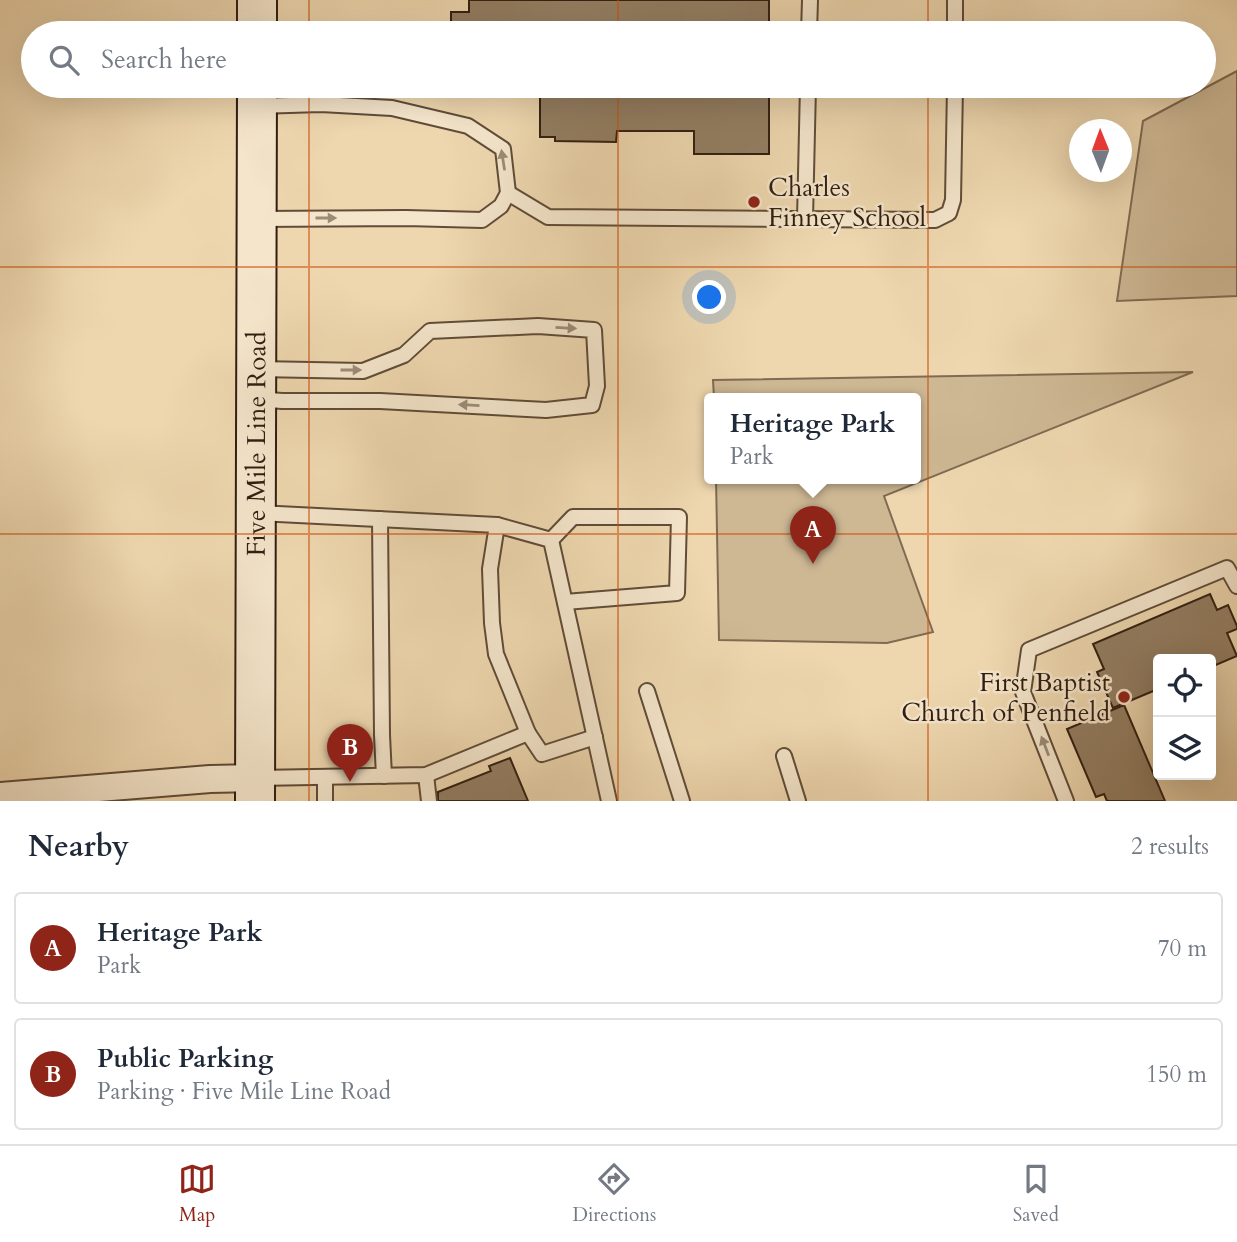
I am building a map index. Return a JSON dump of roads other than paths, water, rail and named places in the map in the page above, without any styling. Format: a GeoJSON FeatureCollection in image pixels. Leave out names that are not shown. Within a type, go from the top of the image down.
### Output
{"type":"FeatureCollection","features":[{"type":"Feature","properties":{"kind":"main road"},"geometry":{"type":"LineString","coordinates":[[257,0],[257,21]]}},
{"type":"Feature","properties":{"kind":"main road","name":"Five Mile Line Road"},"geometry":{"type":"LineString","coordinates":[[255,790],[257,98]]}},
{"type":"Feature","properties":{"kind":"street"},"geometry":{"type":"LineString","coordinates":[[0,796],[41,797],[219,779],[255,790]]}},
{"type":"Feature","properties":{"kind":"lane"},"geometry":{"type":"LineString","coordinates":[[809,21],[810,0]]}},
{"type":"Feature","properties":{"kind":"lane"},"geometry":{"type":"LineString","coordinates":[[955,21],[956,0]]}},
{"type":"Feature","properties":{"kind":"lane"},"geometry":{"type":"LineString","coordinates":[[257,219],[482,220],[501,205],[508,194],[503,149],[468,126],[392,108],[275,98]]}},
{"type":"Feature","properties":{"kind":"lane"},"geometry":{"type":"LineString","coordinates":[[806,219],[808,98]]}},
{"type":"Feature","properties":{"kind":"lane"},"geometry":{"type":"LineString","coordinates":[[508,194],[548,217],[935,220],[949,213],[953,200],[954,98]]}},
{"type":"Feature","properties":{"kind":"lane"},"geometry":{"type":"LineString","coordinates":[[538,326],[594,330],[597,386],[592,405],[546,410],[380,401],[282,401],[257,384],[363,370],[404,355],[430,331],[538,326]]}},
{"type":"Feature","properties":{"kind":"lane"},"geometry":{"type":"LineString","coordinates":[[256,513],[497,526],[551,540]]}},
{"type":"Feature","properties":{"kind":"lane"},"geometry":{"type":"LineString","coordinates":[[551,540],[573,517],[679,517],[677,593],[565,603]]}},
{"type":"Feature","properties":{"kind":"lane"},"geometry":{"type":"LineString","coordinates":[[380,519],[384,776]]}},
{"type":"Feature","properties":{"kind":"lane"},"geometry":{"type":"LineString","coordinates":[[497,526],[490,569],[496,654],[528,733],[542,754],[595,737]]}},
{"type":"Feature","properties":{"kind":"lane"},"geometry":{"type":"LineString","coordinates":[[551,540],[609,801]]}},
{"type":"Feature","properties":{"kind":"lane"},"geometry":{"type":"LineString","coordinates":[[1066,801],[1023,692],[1029,650],[1227,568],[1237,586]]}},
{"type":"Feature","properties":{"kind":"lane"},"geometry":{"type":"LineString","coordinates":[[647,691],[682,801]]}},
{"type":"Feature","properties":{"kind":"lane"},"geometry":{"type":"LineString","coordinates":[[255,790],[325,777],[426,775],[528,733]]}},
{"type":"Feature","properties":{"kind":"lane"},"geometry":{"type":"LineString","coordinates":[[784,756],[798,801]]}},
{"type":"Feature","properties":{"kind":"lane"},"geometry":{"type":"LineString","coordinates":[[426,775],[429,801]]}},
{"type":"Feature","properties":{"kind":"lane"},"geometry":{"type":"LineString","coordinates":[[325,777],[325,801]]}},
{"type":"Feature","properties":{"kind":"place","name":"Charles Finney School"},"geometry":{"type":"Point","coordinates":[754,202]}},
{"type":"Feature","properties":{"kind":"place","name":"Heritage Park"},"geometry":{"type":"Point","coordinates":[813,564]}},
{"type":"Feature","properties":{"kind":"place","name":"First Baptist Church of Penfield"},"geometry":{"type":"Point","coordinates":[1124,697]}},
{"type":"Feature","properties":{"kind":"place","name":"Public Parking"},"geometry":{"type":"Point","coordinates":[350,782]}}]}
